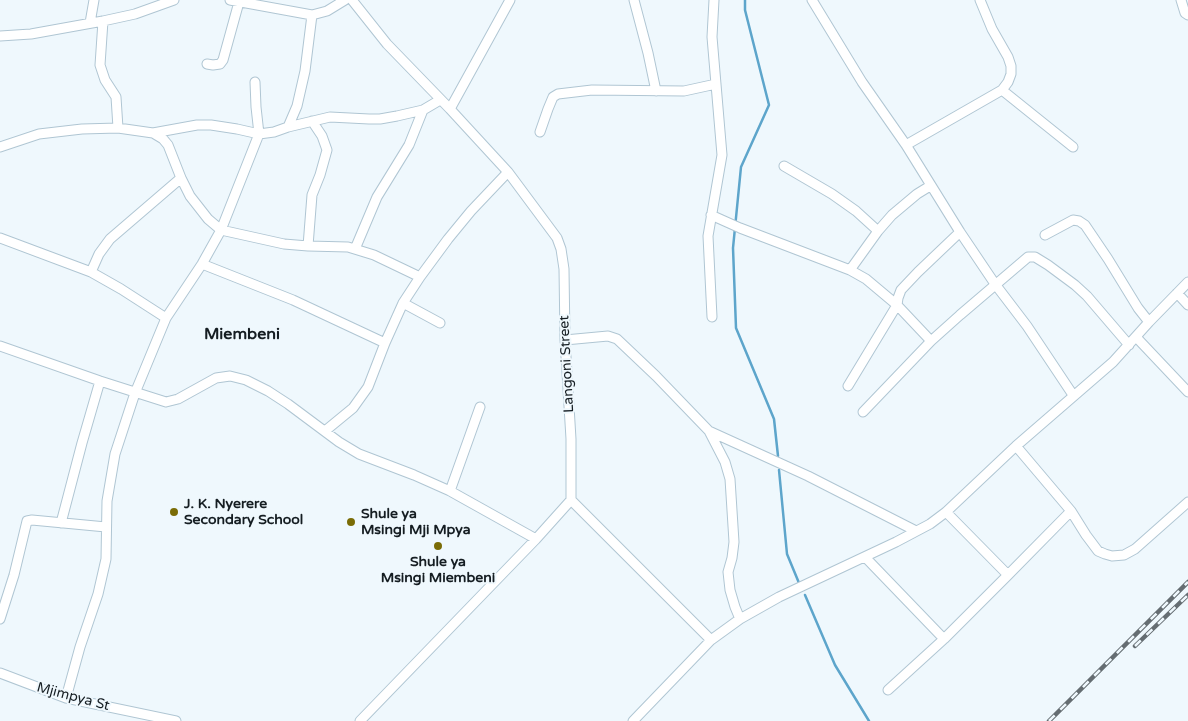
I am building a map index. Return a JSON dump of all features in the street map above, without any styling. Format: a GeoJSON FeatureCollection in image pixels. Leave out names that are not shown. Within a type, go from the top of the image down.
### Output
{"type":"FeatureCollection","features":[{"type":"Feature","properties":{"kind":"street"},"geometry":{"type":"LineString","coordinates":[[90,23],[94,0]]}},
{"type":"Feature","properties":{"kind":"street"},"geometry":{"type":"LineString","coordinates":[[0,36],[31,34],[103,21],[135,14],[174,0]]}},
{"type":"Feature","properties":{"kind":"street"},"geometry":{"type":"LineString","coordinates":[[230,0],[312,15],[327,11],[346,0]]}},
{"type":"Feature","properties":{"kind":"street","name":"Langoni Street"},"geometry":{"type":"LineString","coordinates":[[352,0],[387,44],[508,172],[557,238],[564,269],[565,340],[571,439],[571,500]]}},
{"type":"Feature","properties":{"kind":"street"},"geometry":{"type":"LineString","coordinates":[[450,109],[510,0]]}},
{"type":"Feature","properties":{"kind":"street"},"geometry":{"type":"LineString","coordinates":[[634,0],[656,91]]}},
{"type":"Feature","properties":{"kind":"street"},"geometry":{"type":"LineString","coordinates":[[712,317],[708,236],[722,156],[712,37],[714,0]]}},
{"type":"Feature","properties":{"kind":"street"},"geometry":{"type":"LineString","coordinates":[[812,0],[862,82],[906,145],[960,232],[995,284],[1027,326],[1073,395]]}},
{"type":"Feature","properties":{"kind":"street"},"geometry":{"type":"LineString","coordinates":[[906,145],[1002,90],[1008,82],[1011,74],[1008,57],[984,12],[980,0]]}},
{"type":"Feature","properties":{"kind":"street"},"geometry":{"type":"LineString","coordinates":[[1181,0],[1185,13],[1188,15]]}},
{"type":"Feature","properties":{"kind":"street"},"geometry":{"type":"LineString","coordinates":[[208,64],[220,64],[223,60],[239,2]]}},
{"type":"Feature","properties":{"kind":"street"},"geometry":{"type":"LineString","coordinates":[[288,127],[296,106],[305,71],[312,15]]}},
{"type":"Feature","properties":{"kind":"street"},"geometry":{"type":"LineString","coordinates":[[103,21],[100,65],[105,80],[116,97],[118,128]]}},
{"type":"Feature","properties":{"kind":"street"},"geometry":{"type":"LineString","coordinates":[[66,698],[80,646],[98,594],[106,559],[107,501],[115,454],[135,393],[166,318],[202,264],[221,230],[259,134],[255,82]]}},
{"type":"Feature","properties":{"kind":"street"},"geometry":{"type":"LineString","coordinates":[[540,132],[548,109],[554,97],[558,94],[592,90],[684,91],[716,84]]}},
{"type":"Feature","properties":{"kind":"street"},"geometry":{"type":"LineString","coordinates":[[1002,90],[1073,147]]}},
{"type":"Feature","properties":{"kind":"street"},"geometry":{"type":"LineString","coordinates":[[0,146],[39,134],[82,129],[118,128],[154,133],[197,125],[211,125],[259,134],[274,132],[330,117],[380,119],[423,110],[440,100]]}},
{"type":"Feature","properties":{"kind":"street"},"geometry":{"type":"LineString","coordinates":[[355,249],[377,197],[409,145],[423,110]]}},
{"type":"Feature","properties":{"kind":"street"},"geometry":{"type":"LineString","coordinates":[[308,246],[312,195],[327,150],[322,136],[312,121]]}},
{"type":"Feature","properties":{"kind":"street"},"geometry":{"type":"LineString","coordinates":[[154,133],[168,144],[190,196],[208,219],[221,230],[267,240],[308,246],[348,247],[374,255],[420,277]]}},
{"type":"Feature","properties":{"kind":"street"},"geometry":{"type":"LineString","coordinates":[[784,166],[832,194],[856,211],[878,231]]}},
{"type":"Feature","properties":{"kind":"street"},"geometry":{"type":"LineString","coordinates":[[325,431],[353,408],[368,387],[385,342],[403,303],[420,277],[471,211],[508,172]]}},
{"type":"Feature","properties":{"kind":"street"},"geometry":{"type":"LineString","coordinates":[[91,272],[99,254],[110,239],[181,178]]}},
{"type":"Feature","properties":{"kind":"street"},"geometry":{"type":"LineString","coordinates":[[850,270],[878,231],[899,208],[930,186]]}},
{"type":"Feature","properties":{"kind":"street"},"geometry":{"type":"LineString","coordinates":[[711,215],[850,270],[866,279],[897,305],[931,341]]}},
{"type":"Feature","properties":{"kind":"street"},"geometry":{"type":"LineString","coordinates":[[1046,235],[1073,220],[1085,225],[1149,322]]}},
{"type":"Feature","properties":{"kind":"street"},"geometry":{"type":"LineString","coordinates":[[848,386],[897,305],[901,290],[960,232]]}},
{"type":"Feature","properties":{"kind":"street"},"geometry":{"type":"LineString","coordinates":[[0,238],[91,272],[121,288],[166,318]]}},
{"type":"Feature","properties":{"kind":"street"},"geometry":{"type":"LineString","coordinates":[[863,412],[931,341],[1028,257],[1035,257],[1063,276],[1087,296],[1129,345]]}},
{"type":"Feature","properties":{"kind":"street"},"geometry":{"type":"LineString","coordinates":[[202,264],[293,300],[385,342]]}},
{"type":"Feature","properties":{"kind":"street"},"geometry":{"type":"LineString","coordinates":[[633,721],[710,640],[740,619],[930,524],[946,512],[1016,446],[1113,362],[1188,282]]}},
{"type":"Feature","properties":{"kind":"street"},"geometry":{"type":"LineString","coordinates":[[1177,293],[1188,305]]}},
{"type":"Feature","properties":{"kind":"street"},"geometry":{"type":"LineString","coordinates":[[403,303],[440,323]]}},
{"type":"Feature","properties":{"kind":"street"},"geometry":{"type":"LineString","coordinates":[[565,340],[608,336],[617,339],[651,370],[710,431],[725,462],[730,479],[734,542],[728,572],[730,590],[740,619]]}},
{"type":"Feature","properties":{"kind":"street"},"geometry":{"type":"LineString","coordinates":[[1136,336],[1188,392]]}},
{"type":"Feature","properties":{"kind":"street"},"geometry":{"type":"LineString","coordinates":[[0,346],[166,402],[178,399],[216,378],[230,376],[246,380],[288,404],[339,442],[359,454],[450,491],[536,539]]}},
{"type":"Feature","properties":{"kind":"street"},"geometry":{"type":"LineString","coordinates":[[62,522],[82,442],[100,381]]}},
{"type":"Feature","properties":{"kind":"street"},"geometry":{"type":"LineString","coordinates":[[450,491],[480,407]]}},
{"type":"Feature","properties":{"kind":"street"},"geometry":{"type":"LineString","coordinates":[[710,431],[808,476],[916,531]]}},
{"type":"Feature","properties":{"kind":"street"},"geometry":{"type":"LineString","coordinates":[[1016,446],[1071,511],[1098,550],[1105,554],[1112,556],[1124,555],[1135,549],[1188,502]]}},
{"type":"Feature","properties":{"kind":"street"},"geometry":{"type":"LineString","coordinates":[[360,721],[536,539],[571,500],[710,640]]}},
{"type":"Feature","properties":{"kind":"street"},"geometry":{"type":"LineString","coordinates":[[888,690],[944,639],[1071,511]]}},
{"type":"Feature","properties":{"kind":"street"},"geometry":{"type":"LineString","coordinates":[[946,512],[1008,575]]}},
{"type":"Feature","properties":{"kind":"street"},"geometry":{"type":"LineString","coordinates":[[0,619],[14,575],[27,521],[62,522],[106,527]]}},
{"type":"Feature","properties":{"kind":"street"},"geometry":{"type":"LineString","coordinates":[[865,557],[944,639]]}},
{"type":"Feature","properties":{"kind":"street","name":"Mjimpya St"},"geometry":{"type":"LineString","coordinates":[[0,673],[66,698],[176,721]]}},
{"type":"Feature","properties":{"kind":"waterway"},"geometry":{"type":"LineString","coordinates":[[745,0],[745,10],[769,105],[741,167],[733,248],[736,328],[774,419],[778,456]]}},
{"type":"Feature","properties":{"kind":"waterway"},"geometry":{"type":"LineString","coordinates":[[779,470],[787,554],[799,583]]}},
{"type":"Feature","properties":{"kind":"waterway"},"geometry":{"type":"LineString","coordinates":[[805,595],[835,665],[869,721]]}},
{"type":"Feature","properties":{"kind":"railway"},"geometry":{"type":"LineString","coordinates":[[1049,721],[1188,582]]}},
{"type":"Feature","properties":{"kind":"railway"},"geometry":{"type":"LineString","coordinates":[[1135,646],[1188,595]]}},
{"type":"Feature","properties":{"kind":"place","name":"J. K. Nyerere Secondary School"},"geometry":{"type":"Point","coordinates":[174,512]}},
{"type":"Feature","properties":{"kind":"place","name":"Shule ya Msingi Mji Mpya"},"geometry":{"type":"Point","coordinates":[351,522]}},
{"type":"Feature","properties":{"kind":"place","name":"Shule ya Msingi Miembeni"},"geometry":{"type":"Point","coordinates":[438,546]}},
{"type":"Feature","properties":{"kind":"district","name":"Miembeni"},"geometry":{"type":"Point","coordinates":[242,335]}}]}
